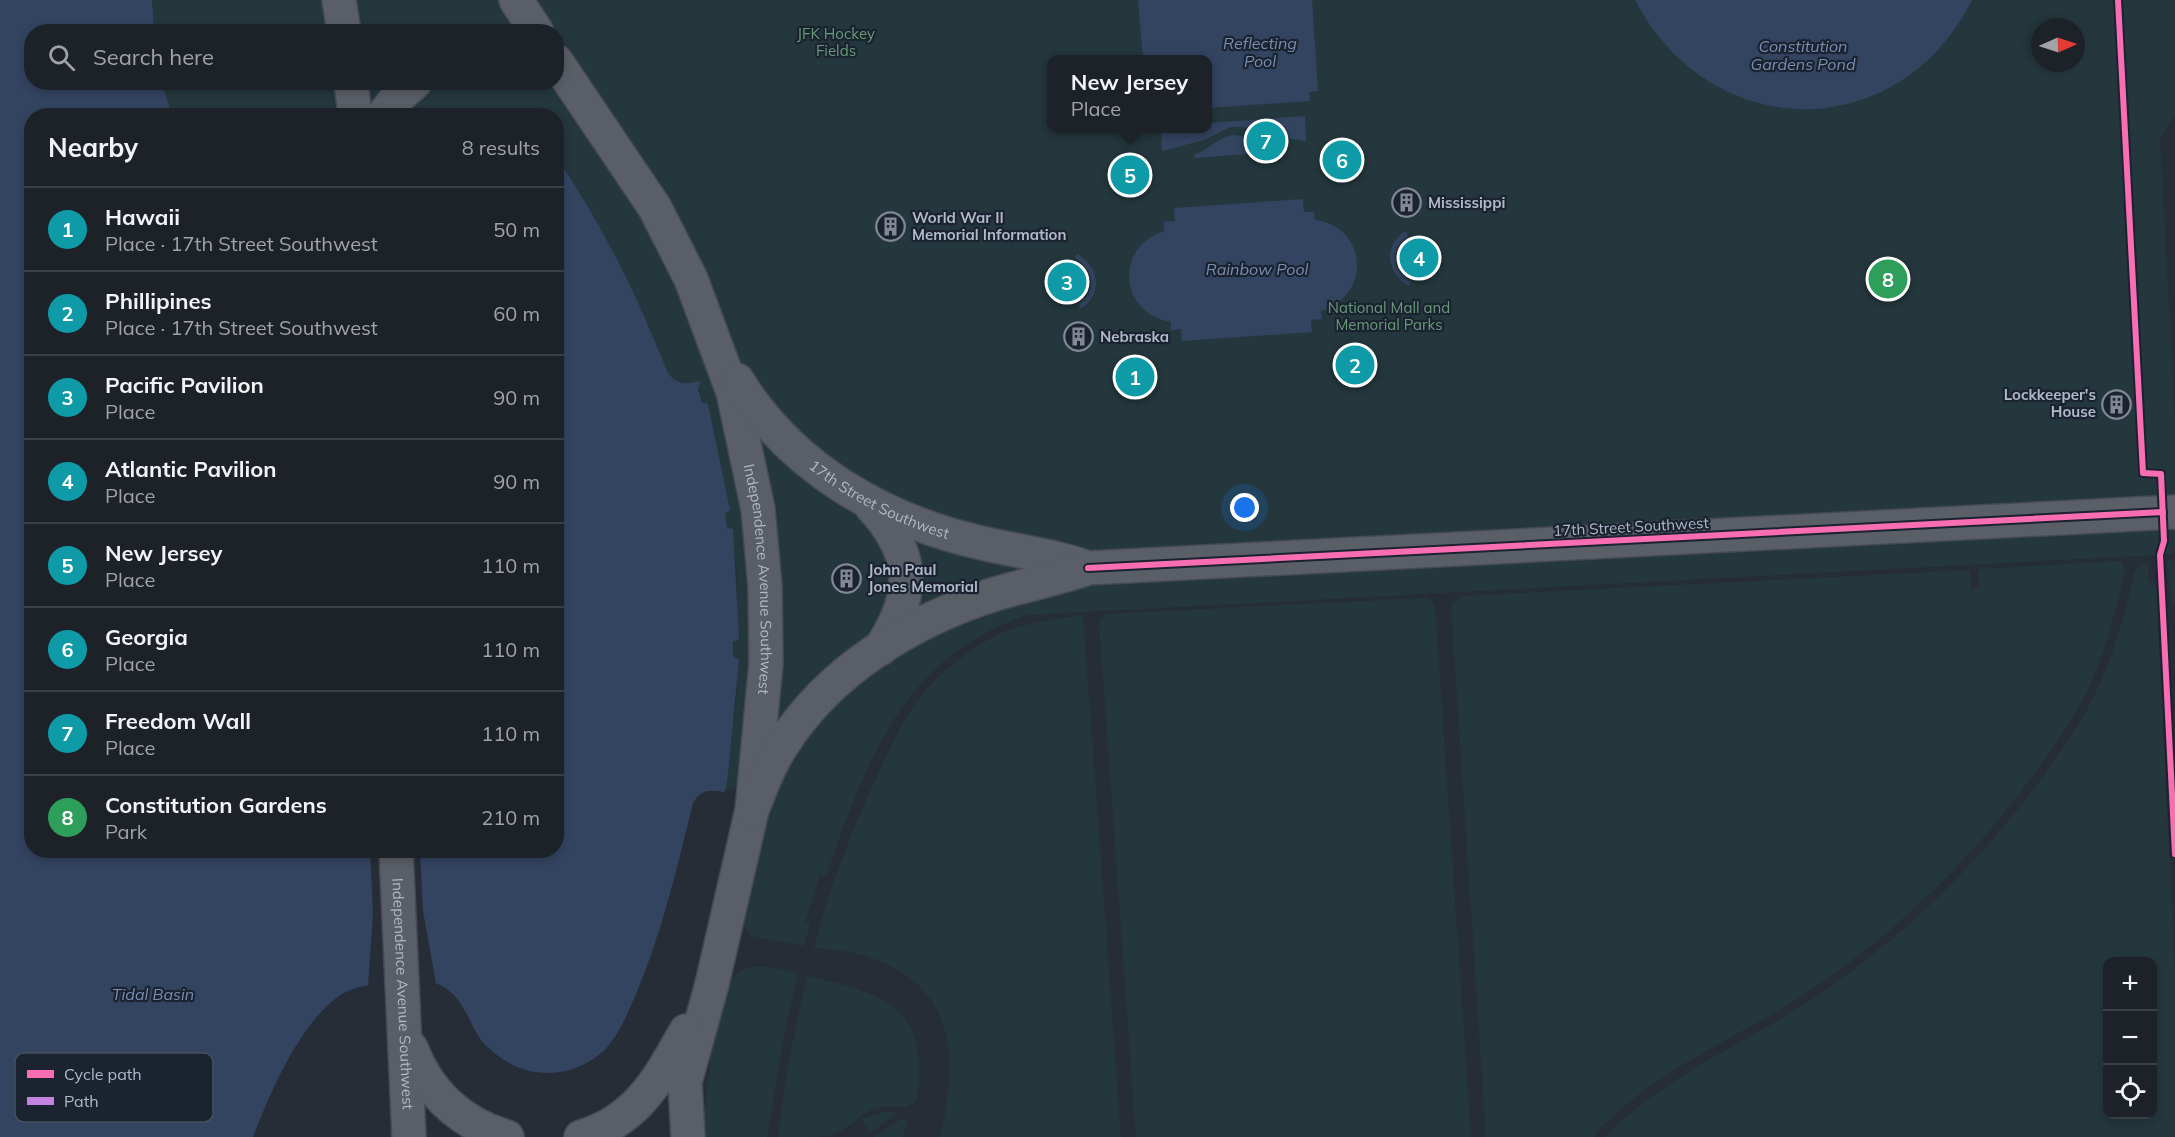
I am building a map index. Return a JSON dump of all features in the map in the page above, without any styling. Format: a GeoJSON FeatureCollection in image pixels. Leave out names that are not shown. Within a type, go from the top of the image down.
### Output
{"type":"FeatureCollection","features":[{"type":"Feature","properties":{"kind":"main road"},"geometry":{"type":"LineString","coordinates":[[339,0],[343,24]]}},
{"type":"Feature","properties":{"kind":"main road"},"geometry":{"type":"LineString","coordinates":[[516,0],[532,24]]}},
{"type":"Feature","properties":{"kind":"main road","name":"Independence Avenue Southwest"},"geometry":{"type":"LineString","coordinates":[[564,73],[635,176],[674,242],[721,355],[743,429],[755,492],[765,586],[765,683],[752,810],[712,984],[685,1082],[688,1137]]}},
{"type":"Feature","properties":{"kind":"main road"},"geometry":{"type":"LineString","coordinates":[[564,87],[585,104]]}},
{"type":"Feature","properties":{"kind":"main road"},"geometry":{"type":"LineString","coordinates":[[352,90],[353,108]]}},
{"type":"Feature","properties":{"kind":"main road"},"geometry":{"type":"LineString","coordinates":[[389,108],[406,90]]}},
{"type":"Feature","properties":{"kind":"main road","name":"17th Street Southwest"},"geometry":{"type":"LineString","coordinates":[[721,355],[754,407],[789,444],[829,478],[868,501],[914,523],[946,534],[1008,549],[1059,557],[1088,568]]}},
{"type":"Feature","properties":{"kind":"main road"},"geometry":{"type":"LineString","coordinates":[[868,501],[897,538],[906,576],[904,600],[899,615],[880,649]]}},
{"type":"Feature","properties":{"kind":"main road","name":"17th Street Southwest"},"geometry":{"type":"LineString","coordinates":[[752,810],[781,746],[798,722],[833,684],[880,649],[930,621],[990,596],[1088,568],[2175,512]]}},
{"type":"Feature","properties":{"kind":"main road","name":"Independence Avenue Southwest"},"geometry":{"type":"LineString","coordinates":[[396,858],[409,1137]]}},
{"type":"Feature","properties":{"kind":"main road"},"geometry":{"type":"LineString","coordinates":[[581,1137],[611,1126],[642,1099],[664,1071],[712,984]]}},
{"type":"Feature","properties":{"kind":"main road"},"geometry":{"type":"LineString","coordinates":[[406,1035],[423,1076],[457,1114],[487,1131],[507,1137]]}},
{"type":"Feature","properties":{"kind":"main road"},"geometry":{"type":"LineString","coordinates":[[671,1137],[685,1082]]}},
{"type":"Feature","properties":{"kind":"green space"},"geometry":{"type":"Polygon","coordinates":[[[152,0],[2175,0],[2175,115],[2160,138],[2175,420],[2175,554],[1028,615],[985,633],[949,657],[920,685],[895,718],[857,793],[826,876],[820,874],[805,922],[810,924],[804,946],[752,936],[744,927],[744,919],[773,787],[725,789],[737,693],[736,660],[733,656],[737,578],[733,530],[727,528],[705,404],[698,389],[674,382],[668,373],[649,325],[564,169],[564,108],[170,108],[164,90],[564,90],[564,24],[154,24],[152,0]]]}},
{"type":"Feature","properties":{"kind":"green space"},"geometry":{"type":"Polygon","coordinates":[[[2175,558],[2175,605],[2171,605],[2168,561],[2175,558]]]}},
{"type":"Feature","properties":{"kind":"green space"},"geometry":{"type":"Polygon","coordinates":[[[2121,561],[2125,570],[2109,631],[2093,676],[2075,713],[2025,787],[1995,824],[1963,860],[1894,926],[1819,984],[1657,1081],[1613,1116],[1593,1137],[1486,1137],[1451,606],[1461,596],[1970,570],[1971,589],[1979,588],[1978,569],[2121,561]]]}},
{"type":"Feature","properties":{"kind":"green space"},"geometry":{"type":"Polygon","coordinates":[[[2148,562],[2148,582],[2156,584],[2175,973],[2175,1137],[1605,1137],[1628,1115],[1677,1079],[1808,1002],[1843,978],[1908,925],[1969,865],[2025,801],[2082,719],[2111,656],[2134,574],[2139,566],[2148,562]]]}},
{"type":"Feature","properties":{"kind":"green space"},"geometry":{"type":"Polygon","coordinates":[[[1428,598],[1435,606],[1471,1137],[1136,1137],[1099,622],[1106,614],[1428,598]]]}},
{"type":"Feature","properties":{"kind":"green space"},"geometry":{"type":"Polygon","coordinates":[[[1083,615],[1121,1137],[940,1137],[949,1077],[948,1049],[943,1024],[932,1002],[915,982],[891,966],[859,954],[814,947],[820,925],[842,858],[879,772],[900,729],[922,695],[957,661],[997,635],[1033,623],[1083,615]]]}},
{"type":"Feature","properties":{"kind":"green space"},"geometry":{"type":"Polygon","coordinates":[[[748,967],[766,967],[798,973],[783,1039],[767,1137],[705,1137],[705,1110],[711,1053],[728,985],[735,975],[748,967]]]}},
{"type":"Feature","properties":{"kind":"green space"},"geometry":{"type":"Polygon","coordinates":[[[807,976],[860,990],[880,999],[896,1010],[909,1025],[916,1044],[919,1069],[917,1100],[907,1107],[891,1106],[871,1110],[830,1136],[778,1137],[788,1064],[807,976]]]}},
{"type":"Feature","properties":{"kind":"green space"},"geometry":{"type":"Polygon","coordinates":[[[886,1111],[898,1113],[870,1133],[861,1119],[886,1111]]]}},
{"type":"Feature","properties":{"kind":"green space"},"geometry":{"type":"Polygon","coordinates":[[[901,1119],[907,1121],[903,1137],[874,1137],[901,1119]]]}},
{"type":"Feature","properties":{"kind":"water","name":"Tidal Basin"},"geometry":{"type":"Polygon","coordinates":[[[0,0],[152,0],[154,24],[24,24],[24,90],[164,90],[170,108],[24,108],[24,858],[564,858],[564,169],[590,210],[618,263],[668,373],[675,380],[683,383],[701,381],[698,389],[702,402],[708,404],[730,510],[725,514],[727,528],[733,529],[739,639],[733,642],[733,656],[739,660],[728,774],[725,792],[703,793],[693,803],[661,923],[636,994],[613,1040],[589,1062],[554,1073],[541,1073],[517,1067],[507,1062],[481,1040],[455,996],[442,986],[420,982],[365,986],[348,991],[332,1001],[317,1016],[290,1055],[253,1137],[0,1137],[0,0]]]}},
{"type":"Feature","properties":{"kind":"water","name":"Reflecting Pool"},"geometry":{"type":"Polygon","coordinates":[[[1138,0],[1312,0],[1318,91],[1309,92],[1310,101],[1212,108],[1212,55],[1143,55],[1138,0]]]}},
{"type":"Feature","properties":{"kind":"water","name":"Constitution Gardens Pond"},"geometry":{"type":"Polygon","coordinates":[[[1635,0],[1972,0],[1939,48],[1899,82],[1853,103],[1804,109],[1755,102],[1709,81],[1668,47],[1635,0]]]}},
{"type":"Feature","properties":{"kind":"water"},"geometry":{"type":"Polygon","coordinates":[[[1305,116],[1306,141],[1264,135],[1246,127],[1230,127],[1204,140],[1162,151],[1161,133],[1212,133],[1212,123],[1305,116]]]}},
{"type":"Feature","properties":{"kind":"water"},"geometry":{"type":"Polygon","coordinates":[[[1233,135],[1274,149],[1274,152],[1195,158],[1195,154],[1233,135]]]}},
{"type":"Feature","properties":{"kind":"water","name":"Rainbow Pool"},"geometry":{"type":"Polygon","coordinates":[[[1303,199],[1304,212],[1314,212],[1315,220],[1333,225],[1345,235],[1354,248],[1357,262],[1355,277],[1349,291],[1338,303],[1321,311],[1322,319],[1311,320],[1312,332],[1182,341],[1181,329],[1171,330],[1171,322],[1154,316],[1141,306],[1133,293],[1129,279],[1131,264],[1137,251],[1148,239],[1164,231],[1164,222],[1175,221],[1174,208],[1303,199]]]}},
{"type":"Feature","properties":{"kind":"water"},"geometry":{"type":"Polygon","coordinates":[[[1406,231],[1408,236],[1398,247],[1395,260],[1400,272],[1411,282],[1409,286],[1396,274],[1390,259],[1393,244],[1406,231]]]}},
{"type":"Feature","properties":{"kind":"water"},"geometry":{"type":"Polygon","coordinates":[[[1408,239],[1411,246],[1407,247],[1408,253],[1403,259],[1409,264],[1409,269],[1412,269],[1411,279],[1401,270],[1397,259],[1399,248],[1408,239]]]}},
{"type":"Feature","properties":{"kind":"water"},"geometry":{"type":"Polygon","coordinates":[[[1077,254],[1090,266],[1096,281],[1093,296],[1080,309],[1079,304],[1089,293],[1091,281],[1086,268],[1075,258],[1077,254]]]}},
{"type":"Feature","properties":{"kind":"water"},"geometry":{"type":"Polygon","coordinates":[[[1075,262],[1085,270],[1089,281],[1087,292],[1078,301],[1076,294],[1079,293],[1078,287],[1083,281],[1077,271],[1074,271],[1075,262]]]}},
{"type":"Feature","properties":{"kind":"pier"},"geometry":{"type":"Polygon","coordinates":[[[370,858],[420,858],[423,911],[436,983],[368,986],[373,913],[370,858]]]}},
{"type":"Feature","properties":{"kind":"marked path"},"geometry":{"type":"LineString","coordinates":[[1419,246],[1420,269]]}},
{"type":"Feature","properties":{"kind":"marked path"},"geometry":{"type":"LineString","coordinates":[[1408,259],[1430,257]]}},
{"type":"Feature","properties":{"kind":"marked path"},"geometry":{"type":"LineString","coordinates":[[1065,272],[1067,294]]}},
{"type":"Feature","properties":{"kind":"marked path"},"geometry":{"type":"LineString","coordinates":[[1057,283],[1078,281]]}},
{"type":"Feature","properties":{"kind":"cycle path"},"geometry":{"type":"LineString","coordinates":[[2118,0],[2143,473],[2161,474],[2164,541],[2160,555],[2175,854]]}},
{"type":"Feature","properties":{"kind":"cycle path"},"geometry":{"type":"LineString","coordinates":[[1088,568],[2163,512]]}},
{"type":"Feature","properties":{"kind":"place","name":"Freedom Wall"},"geometry":{"type":"Point","coordinates":[1266,141]}},
{"type":"Feature","properties":{"kind":"place","name":"Georgia"},"geometry":{"type":"Point","coordinates":[1342,160]}},
{"type":"Feature","properties":{"kind":"place","name":"New Jersey"},"geometry":{"type":"Point","coordinates":[1130,175]}},
{"type":"Feature","properties":{"kind":"place","name":"Mississippi"},"geometry":{"type":"Point","coordinates":[1407,203]}},
{"type":"Feature","properties":{"kind":"place","name":"World War II Memorial Information"},"geometry":{"type":"Point","coordinates":[891,227]}},
{"type":"Feature","properties":{"kind":"place","name":"Atlantic Pavilion"},"geometry":{"type":"Point","coordinates":[1419,258]}},
{"type":"Feature","properties":{"kind":"place","name":"Constitution Gardens"},"geometry":{"type":"Point","coordinates":[1888,279]}},
{"type":"Feature","properties":{"kind":"place","name":"Pacific Pavilion"},"geometry":{"type":"Point","coordinates":[1067,282]}},
{"type":"Feature","properties":{"kind":"place","name":"Nebraska"},"geometry":{"type":"Point","coordinates":[1079,337]}},
{"type":"Feature","properties":{"kind":"place","name":"Phillipines"},"geometry":{"type":"Point","coordinates":[1355,365]}},
{"type":"Feature","properties":{"kind":"place","name":"Hawaii"},"geometry":{"type":"Point","coordinates":[1135,377]}},
{"type":"Feature","properties":{"kind":"place","name":"Lockkeeper's House"},"geometry":{"type":"Point","coordinates":[2117,404]}},
{"type":"Feature","properties":{"kind":"place","name":"John Paul Jones Memorial"},"geometry":{"type":"Point","coordinates":[847,579]}},
{"type":"Feature","properties":{"kind":"park label","name":"JFK Hockey Fields"},"geometry":{"type":"Point","coordinates":[836,42]}},
{"type":"Feature","properties":{"kind":"park label","name":"National Mall and Memorial Parks"},"geometry":{"type":"Point","coordinates":[1389,316]}}]}
